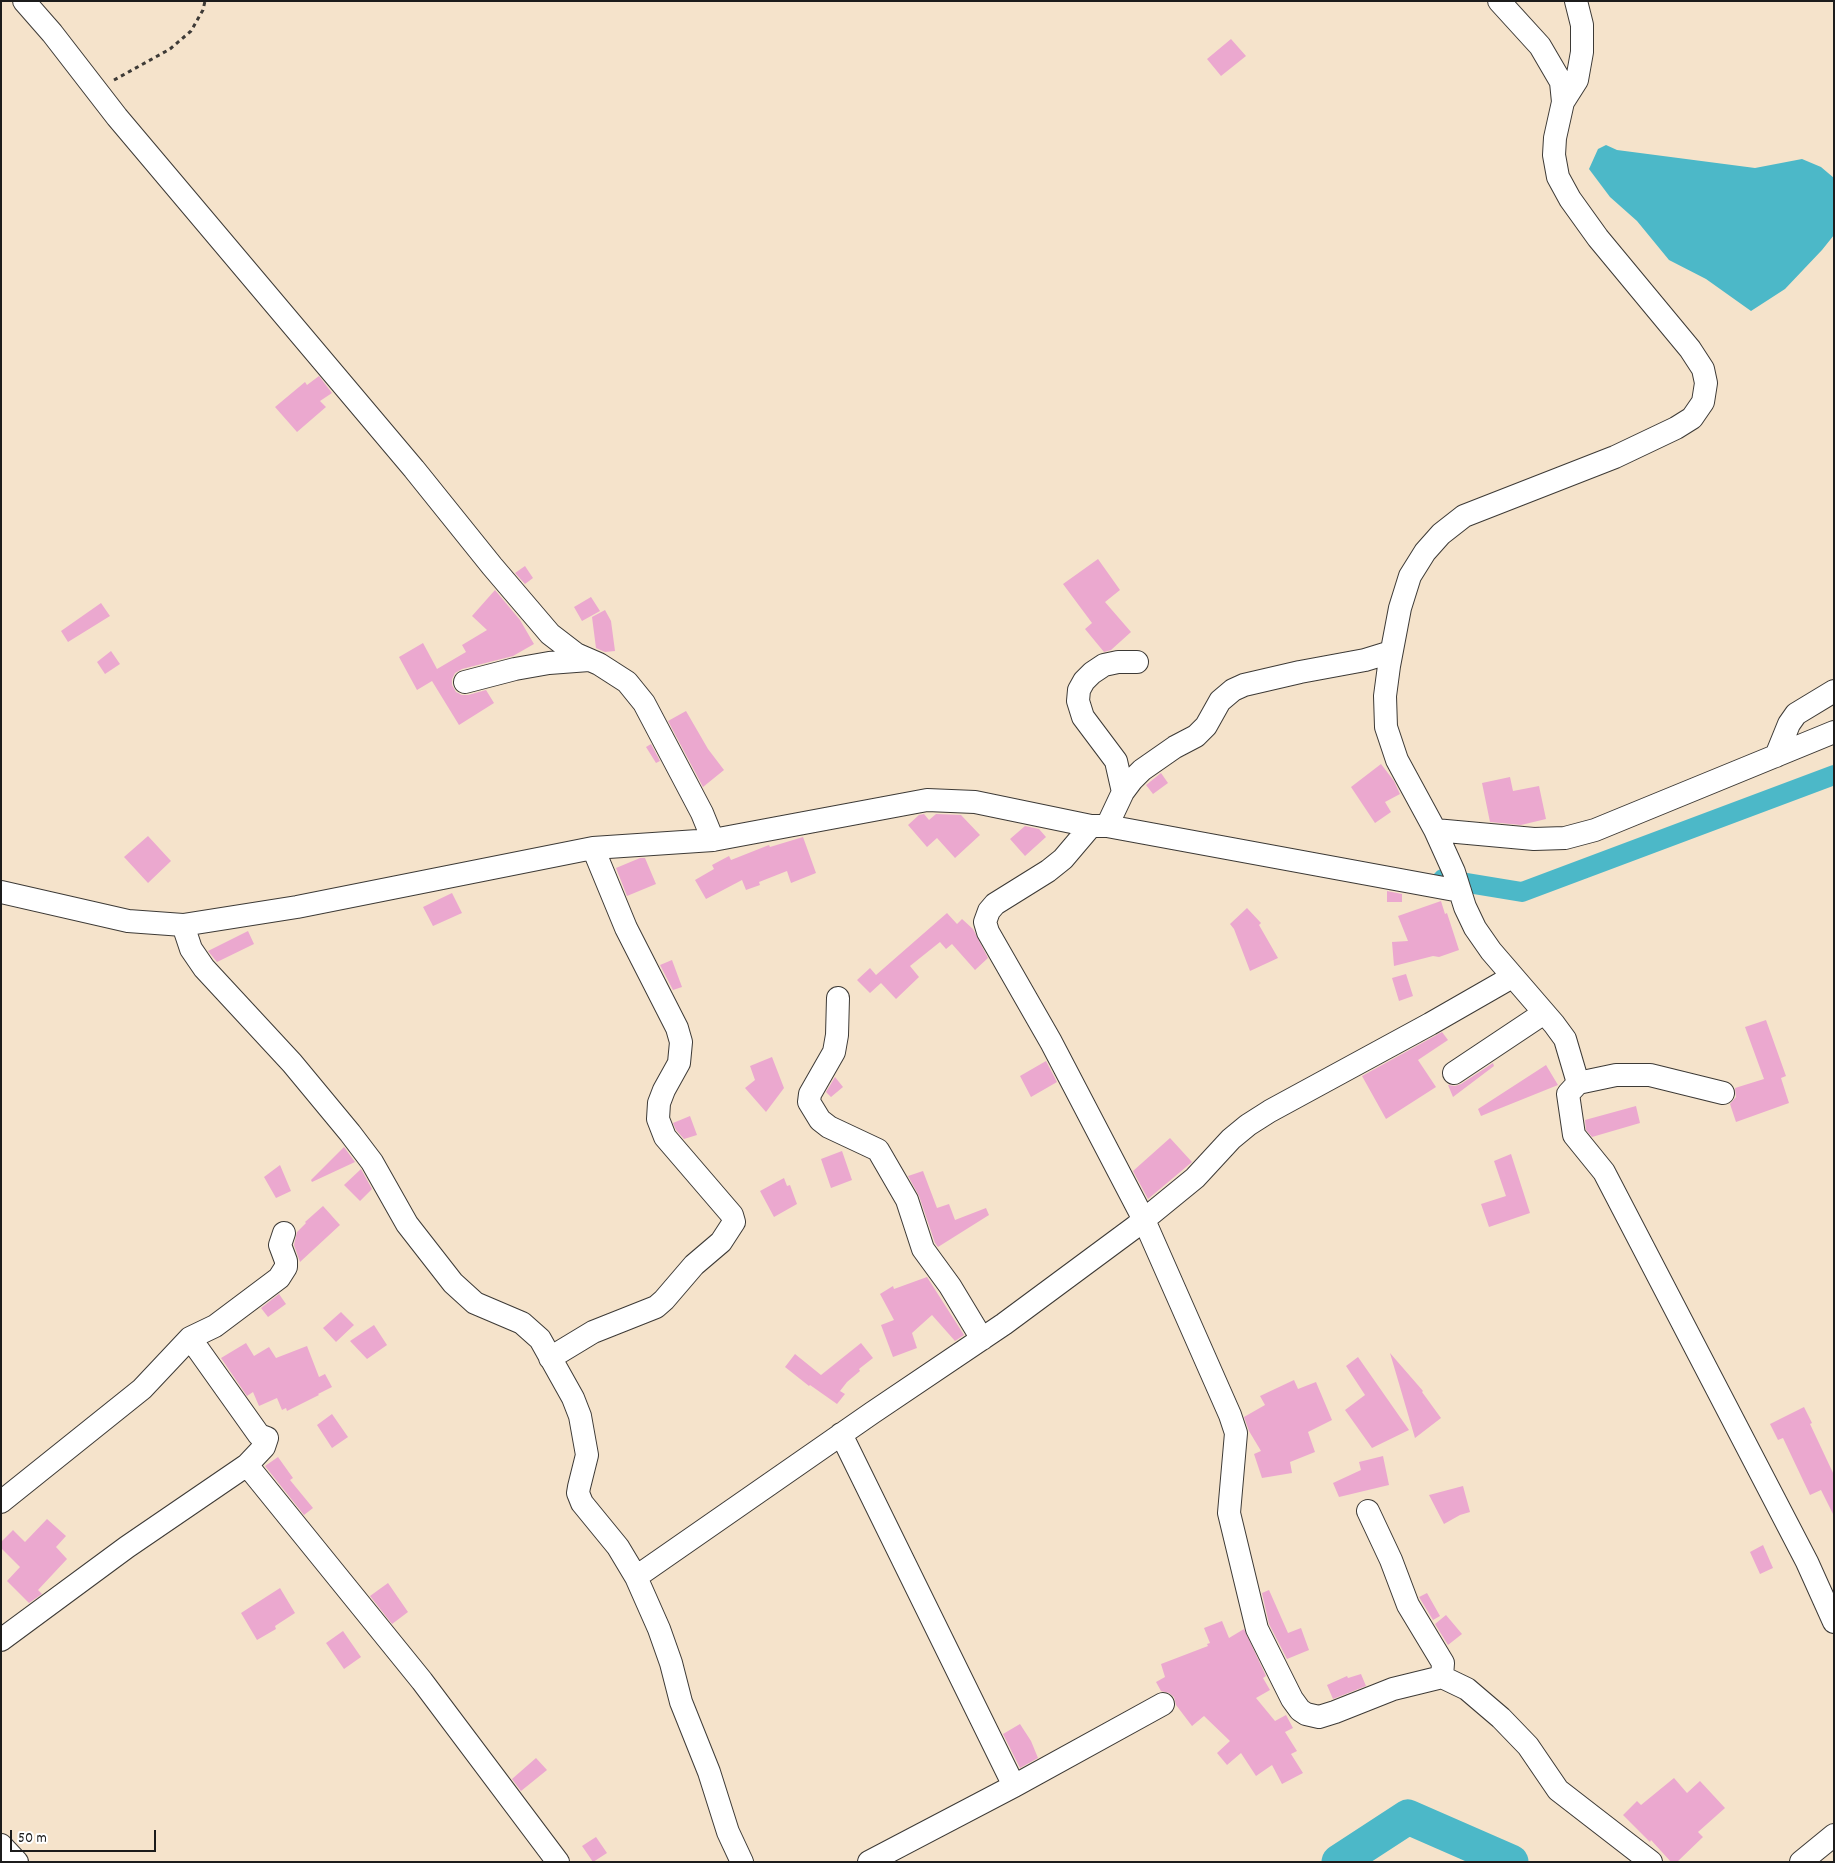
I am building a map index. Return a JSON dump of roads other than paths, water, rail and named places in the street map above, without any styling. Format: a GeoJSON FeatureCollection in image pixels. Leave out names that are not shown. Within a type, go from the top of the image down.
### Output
{"type":"FeatureCollection","features":[{"type":"Feature","properties":{"kind":"street"},"geometry":{"type":"LineString","coordinates":[[24,1],[538,619],[564,646],[627,682],[644,703],[708,828]]}},
{"type":"Feature","properties":{"kind":"street"},"geometry":{"type":"LineString","coordinates":[[1499,1],[1540,46],[1561,82],[1563,102],[1555,138],[1554,155],[1558,177],[1570,199],[1598,238],[1690,350],[1703,369],[1706,383],[1703,402],[1692,418],[1676,428],[1615,457],[1464,516],[1441,534],[1425,552],[1410,576],[1400,608],[1391,652],[1385,696],[1386,728],[1397,760],[1438,836],[1475,928],[1512,977],[1565,1039],[1578,1083]]}},
{"type":"Feature","properties":{"kind":"street"},"geometry":{"type":"LineString","coordinates":[[1563,102],[1577,80],[1582,52],[1582,25],[1576,1]]}},
{"type":"Feature","properties":{"kind":"street"},"geometry":{"type":"LineString","coordinates":[[1391,652],[1365,660],[1244,685],[1233,690],[1220,701],[1212,720],[1196,736],[1175,747],[1142,770],[1132,780],[1110,813],[1063,859],[1048,871],[995,904],[989,911],[985,922],[988,932],[1051,1042],[1144,1220],[1230,1415],[1236,1434],[1229,1513],[1232,1531],[1257,1629],[1292,1699],[1300,1710],[1306,1714],[1319,1717],[1393,1689],[1442,1677],[1467,1689],[1501,1718],[1528,1746],[1558,1790],[1651,1862]]}},
{"type":"Feature","properties":{"kind":"street"},"geometry":{"type":"LineString","coordinates":[[465,682],[515,669],[549,663],[589,660]]}},
{"type":"Feature","properties":{"kind":"street"},"geometry":{"type":"LineString","coordinates":[[1110,813],[1116,761],[1083,717],[1078,701],[1079,690],[1084,681],[1104,665],[1118,662],[1137,662]]}},
{"type":"Feature","properties":{"kind":"street"},"geometry":{"type":"LineString","coordinates":[[1776,756],[1789,724],[1796,714],[1834,690]]}},
{"type":"Feature","properties":{"kind":"street"},"geometry":{"type":"LineString","coordinates":[[1438,836],[1565,838],[1595,830],[1834,732]]}},
{"type":"Feature","properties":{"kind":"street"},"geometry":{"type":"LineString","coordinates":[[1,892],[128,921],[183,925],[297,907],[593,848],[708,828],[928,800],[1110,813],[1457,882]]}},
{"type":"Feature","properties":{"kind":"street"},"geometry":{"type":"LineString","coordinates":[[550,1358],[593,1332],[656,1307],[694,1264],[721,1242],[734,1222],[732,1215],[665,1137],[658,1119],[659,1103],[679,1063],[681,1042],[677,1028],[626,928],[593,848]]}},
{"type":"Feature","properties":{"kind":"street"},"geometry":{"type":"LineString","coordinates":[[183,925],[192,949],[204,968],[292,1063],[344,1126],[372,1162],[407,1224],[453,1283],[475,1303],[516,1320],[540,1339],[573,1398],[585,1439],[587,1455],[578,1494],[582,1503],[618,1547],[636,1577],[660,1629],[681,1702],[709,1772],[728,1832],[742,1862]]}},
{"type":"Feature","properties":{"kind":"street"},"geometry":{"type":"LineString","coordinates":[[636,1577],[841,1434],[982,1339],[1144,1220],[1195,1178],[1231,1139],[1248,1125],[1512,977]]}},
{"type":"Feature","properties":{"kind":"street"},"geometry":{"type":"LineString","coordinates":[[838,998],[837,1035],[834,1052],[810,1094],[809,1102],[820,1120],[878,1150],[907,1200],[922,1249],[950,1286],[982,1339]]}},
{"type":"Feature","properties":{"kind":"street"},"geometry":{"type":"LineString","coordinates":[[1454,1073],[1544,1013]]}},
{"type":"Feature","properties":{"kind":"street"},"geometry":{"type":"LineString","coordinates":[[1722,1093],[1650,1075],[1616,1075],[1578,1083],[1568,1094],[1574,1135],[1604,1172],[1807,1562],[1834,1622]]}},
{"type":"Feature","properties":{"kind":"street"},"geometry":{"type":"LineString","coordinates":[[1,1502],[142,1389],[190,1338],[215,1326],[279,1278],[286,1267],[286,1261],[280,1244],[284,1232]]}},
{"type":"Feature","properties":{"kind":"street"},"geometry":{"type":"LineString","coordinates":[[1,1640],[127,1547],[247,1465],[264,1447],[267,1438],[259,1435],[190,1338]]}},
{"type":"Feature","properties":{"kind":"street"},"geometry":{"type":"LineString","coordinates":[[841,1434],[1014,1786]]}},
{"type":"Feature","properties":{"kind":"street"},"geometry":{"type":"LineString","coordinates":[[247,1465],[422,1681],[558,1862]]}},
{"type":"Feature","properties":{"kind":"street"},"geometry":{"type":"LineString","coordinates":[[1368,1510],[1391,1560],[1408,1605],[1443,1662],[1442,1677]]}},
{"type":"Feature","properties":{"kind":"street"},"geometry":{"type":"LineString","coordinates":[[869,1862],[1014,1786],[1163,1704]]}},
{"type":"Feature","properties":{"kind":"street"},"geometry":{"type":"LineString","coordinates":[[1801,1862],[1834,1835]]}},
{"type":"Feature","properties":{"kind":"street"},"geometry":{"type":"LineString","coordinates":[[1,1845],[17,1862]]}},
{"type":"Feature","properties":{"kind":"water"},"geometry":{"type":"Polygon","coordinates":[[[1606,145],[1617,150],[1755,168],[1802,159],[1821,167],[1834,178],[1834,235],[1785,289],[1751,311],[1706,279],[1669,260],[1637,221],[1610,197],[1589,169],[1598,149],[1606,145]]]}},
{"type":"Feature","properties":{"kind":"waterway"},"geometry":{"type":"LineString","coordinates":[[1443,879],[1522,892],[1834,775]]}},
{"type":"Feature","properties":{"kind":"waterway"},"geometry":{"type":"LineString","coordinates":[[1339,1862],[1408,1817],[1511,1862]]}}]}
